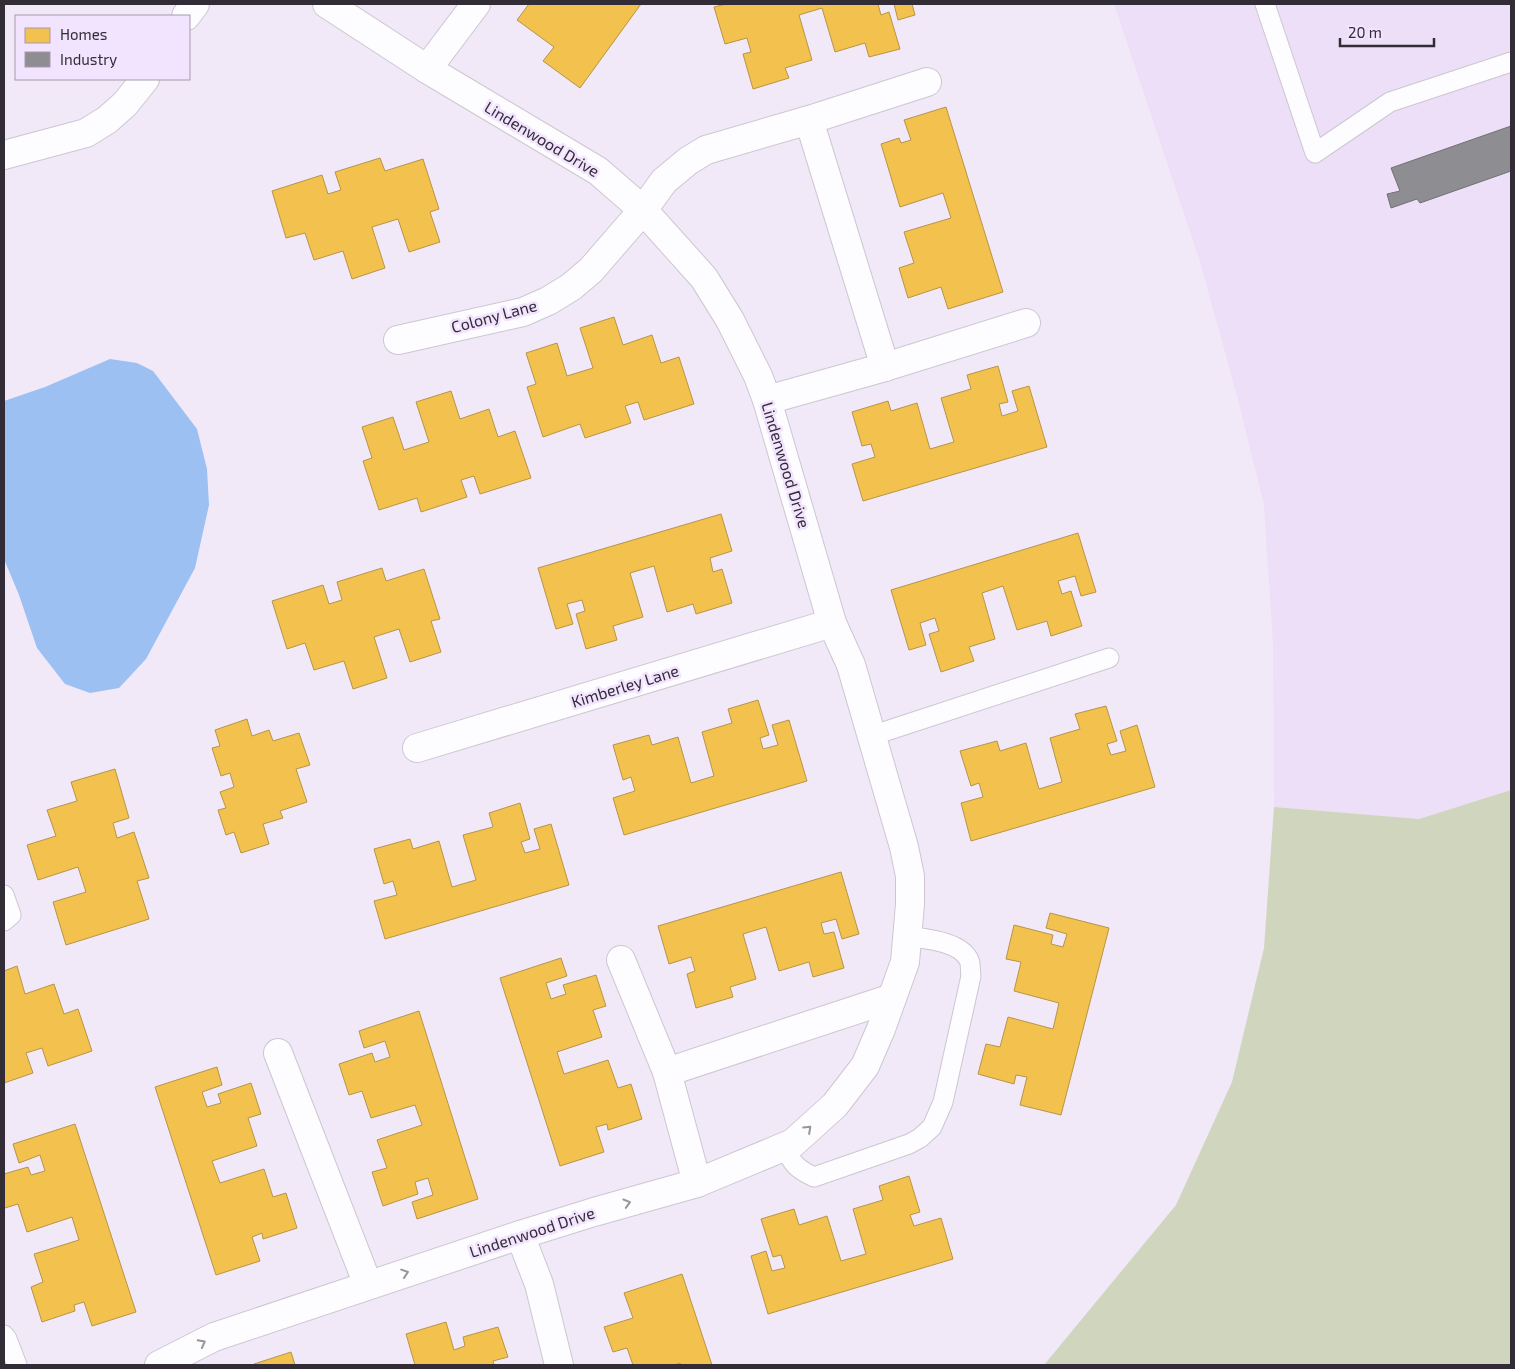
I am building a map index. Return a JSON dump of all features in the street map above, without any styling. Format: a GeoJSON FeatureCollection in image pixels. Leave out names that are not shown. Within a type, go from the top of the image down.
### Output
{"type":"FeatureCollection","features":[{"type":"Feature","properties":{"kind":"street"},"geometry":{"type":"LineString","coordinates":[[187,15],[195,4]]}},
{"type":"Feature","properties":{"kind":"street"},"geometry":{"type":"LineString","coordinates":[[427,69],[476,4]]}},
{"type":"Feature","properties":{"kind":"street","name":"Lindenwood Drive"},"geometry":{"type":"LineString","coordinates":[[159,1365],[214,1337],[520,1235],[698,1183],[793,1144],[835,1105],[865,1066],[881,1029],[905,962],[910,904],[910,876],[904,848],[851,665],[832,623],[767,400],[758,376],[730,320],[704,278],[643,210],[598,171],[427,69],[336,6]]}},
{"type":"Feature","properties":{"kind":"street"},"geometry":{"type":"LineString","coordinates":[[4,155],[86,133],[107,120],[125,104],[144,80]]}},
{"type":"Feature","properties":{"kind":"street","name":"Colony Lane"},"geometry":{"type":"LineString","coordinates":[[398,340],[523,312],[548,301],[571,287],[591,270],[643,210],[664,181],[688,161],[706,150],[809,120],[927,82]]}},
{"type":"Feature","properties":{"kind":"street"},"geometry":{"type":"LineString","coordinates":[[809,120],[885,367]]}},
{"type":"Feature","properties":{"kind":"street"},"geometry":{"type":"LineString","coordinates":[[767,400],[885,367],[1026,323]]}},
{"type":"Feature","properties":{"kind":"street","name":"Kimberley Lane"},"geometry":{"type":"LineString","coordinates":[[417,748],[832,623]]}},
{"type":"Feature","properties":{"kind":"street"},"geometry":{"type":"LineString","coordinates":[[621,960],[667,1072],[698,1183]]}},
{"type":"Feature","properties":{"kind":"street"},"geometry":{"type":"LineString","coordinates":[[667,1072],[892,998]]}},
{"type":"Feature","properties":{"kind":"street"},"geometry":{"type":"LineString","coordinates":[[278,1053],[368,1285]]}},
{"type":"Feature","properties":{"kind":"street"},"geometry":{"type":"LineString","coordinates":[[520,1235],[539,1284],[559,1365]]}},
{"type":"Feature","properties":{"kind":"lane"},"geometry":{"type":"LineString","coordinates":[[1265,4],[1315,153],[1390,102],[1511,62]]}},
{"type":"Feature","properties":{"kind":"lane"},"geometry":{"type":"LineString","coordinates":[[871,736],[1109,658]]}},
{"type":"Feature","properties":{"kind":"lane"},"geometry":{"type":"LineString","coordinates":[[4,895],[11,915],[4,921]]}},
{"type":"Feature","properties":{"kind":"lane"},"geometry":{"type":"LineString","coordinates":[[784,1147],[792,1162],[800,1171],[814,1177],[910,1144],[932,1127],[943,1102],[971,976],[969,961],[960,950],[933,940],[907,936]]}},
{"type":"Feature","properties":{"kind":"lane"},"geometry":{"type":"LineString","coordinates":[[4,1335],[17,1365]]}},
{"type":"Feature","properties":{"kind":"shaded area"},"geometry":{"type":"Polygon","coordinates":[[[1114,4],[1511,4],[1511,790],[1419,819],[1274,807],[1273,645],[1264,505],[1236,392],[1200,262],[1114,4]]]}},
{"type":"Feature","properties":{"kind":"green space"},"geometry":{"type":"Polygon","coordinates":[[[1511,790],[1511,1365],[1044,1365],[1176,1205],[1232,1082],[1264,948],[1274,807],[1419,819],[1511,790]]]}},
{"type":"Feature","properties":{"kind":"water"},"geometry":{"type":"Polygon","coordinates":[[[110,359],[137,363],[153,371],[197,429],[207,469],[209,505],[195,568],[146,659],[119,688],[90,693],[65,684],[37,648],[19,595],[4,559],[4,401],[45,387],[110,359]]]}},
{"type":"Feature","properties":{"kind":"building: Homes"},"geometry":{"type":"Polygon","coordinates":[[[529,4],[641,4],[580,88],[543,61],[554,47],[517,20],[529,4]]]}},
{"type":"Feature","properties":{"kind":"building: Homes"},"geometry":{"type":"Polygon","coordinates":[[[726,4],[878,4],[881,15],[889,12],[900,49],[869,57],[865,43],[835,52],[822,8],[799,15],[812,60],[785,68],[789,78],[753,89],[743,54],[751,52],[747,38],[725,44],[714,7],[726,4]]]}},
{"type":"Feature","properties":{"kind":"building: Homes"},"geometry":{"type":"Polygon","coordinates":[[[894,4],[912,4],[915,15],[898,20],[894,4]]]}},
{"type":"Feature","properties":{"kind":"building: Homes"},"geometry":{"type":"Polygon","coordinates":[[[946,107],[1003,292],[948,309],[941,287],[908,298],[899,268],[914,263],[904,232],[951,218],[943,193],[900,207],[881,144],[899,138],[901,143],[911,140],[904,120],[946,107]]]}},
{"type":"Feature","properties":{"kind":"building: Homes"},"geometry":{"type":"Polygon","coordinates":[[[380,158],[385,171],[423,159],[439,209],[430,212],[440,242],[409,252],[398,219],[372,227],[385,268],[352,279],[343,251],[314,260],[305,233],[286,238],[272,191],[322,175],[328,194],[341,190],[335,172],[380,158]]]}},
{"type":"Feature","properties":{"kind":"building: Homes"},"geometry":{"type":"Polygon","coordinates":[[[614,317],[623,345],[652,335],[661,363],[679,357],[694,404],[644,420],[638,402],[625,406],[631,423],[585,438],[580,424],[543,437],[527,387],[536,384],[526,353],[557,343],[567,376],[593,368],[580,328],[614,317]]]}},
{"type":"Feature","properties":{"kind":"building: Homes"},"geometry":{"type":"Polygon","coordinates":[[[998,366],[1008,402],[999,404],[1002,416],[1018,411],[1012,391],[1029,386],[1047,447],[863,501],[852,464],[875,457],[871,444],[862,446],[852,412],[888,401],[891,411],[917,403],[930,449],[954,442],[941,398],[971,389],[967,375],[998,366]]]}},
{"type":"Feature","properties":{"kind":"building: Homes"},"geometry":{"type":"Polygon","coordinates":[[[451,391],[460,419],[489,409],[498,437],[515,431],[531,478],[480,494],[474,476],[461,480],[467,497],[421,512],[417,498],[379,510],[363,461],[372,458],[362,427],[393,417],[404,450],[429,442],[416,402],[451,391]]]}},
{"type":"Feature","properties":{"kind":"building: Homes"},"geometry":{"type":"Polygon","coordinates":[[[721,514],[732,551],[710,558],[713,572],[722,569],[732,603],[696,614],[693,604],[667,612],[654,566],[630,573],[643,617],[613,626],[617,640],[586,649],[576,614],[585,611],[582,600],[567,604],[573,624],[556,629],[538,568],[721,514]]]}},
{"type":"Feature","properties":{"kind":"building: Homes"},"geometry":{"type":"Polygon","coordinates":[[[1078,533],[1096,592],[1081,596],[1075,576],[1058,581],[1062,594],[1071,591],[1082,626],[1051,636],[1047,621],[1017,630],[1003,586],[982,593],[995,639],[969,647],[974,661],[941,672],[929,634],[939,631],[935,618],[920,623],[926,645],[909,650],[891,590],[1078,533]]]}},
{"type":"Feature","properties":{"kind":"building: Homes"},"geometry":{"type":"Polygon","coordinates":[[[382,568],[386,581],[424,569],[440,619],[431,621],[441,652],[410,662],[399,629],[374,637],[387,678],[353,689],[344,661],[314,670],[305,643],[287,649],[272,601],[323,585],[329,604],[342,600],[337,582],[382,568]]]}},
{"type":"Feature","properties":{"kind":"building: Homes"},"geometry":{"type":"Polygon","coordinates":[[[758,700],[769,735],[760,738],[763,749],[778,745],[772,725],[789,720],[807,781],[624,835],[613,798],[635,791],[631,777],[623,780],[613,745],[649,735],[652,745],[678,737],[691,783],[714,776],[702,732],[732,723],[728,709],[758,700]]]}},
{"type":"Feature","properties":{"kind":"building: Homes"},"geometry":{"type":"Polygon","coordinates":[[[1106,706],[1117,741],[1107,744],[1111,755],[1126,751],[1120,731],[1137,725],[1155,787],[971,841],[961,803],[983,797],[979,783],[971,786],[960,751],[997,741],[1000,751],[1026,743],[1039,789],[1062,782],[1050,738],[1080,729],[1075,714],[1106,706]]]}},
{"type":"Feature","properties":{"kind":"building: Homes"},"geometry":{"type":"Polygon","coordinates":[[[247,719],[252,736],[269,730],[273,741],[299,733],[310,765],[296,769],[307,802],[280,811],[283,818],[263,824],[269,844],[241,853],[234,832],[226,835],[218,810],[226,808],[220,792],[234,787],[230,773],[221,776],[212,748],[220,746],[215,730],[247,719]]]}},
{"type":"Feature","properties":{"kind":"building: Homes"},"geometry":{"type":"Polygon","coordinates":[[[115,769],[129,818],[113,823],[117,838],[134,832],[149,878],[137,881],[149,919],[66,945],[53,902],[86,892],[78,867],[38,880],[27,845],[56,836],[47,810],[77,801],[71,782],[115,769]]]}},
{"type":"Feature","properties":{"kind":"building: Homes"},"geometry":{"type":"Polygon","coordinates":[[[520,803],[530,839],[521,842],[525,853],[540,849],[534,829],[551,824],[569,885],[385,939],[374,901],[397,895],[393,881],[384,884],[374,849],[410,839],[413,849],[439,841],[452,887],[476,880],[463,835],[493,827],[489,813],[520,803]]]}},
{"type":"Feature","properties":{"kind":"building: Homes"},"geometry":{"type":"Polygon","coordinates":[[[841,872],[859,934],[842,939],[836,919],[821,923],[824,934],[834,932],[844,968],[813,977],[809,962],[779,971],[766,927],[743,934],[756,979],[730,987],[733,997],[696,1008],[687,974],[695,971],[691,957],[669,964],[658,926],[841,872]]]}},
{"type":"Feature","properties":{"kind":"building: Homes"},"geometry":{"type":"Polygon","coordinates":[[[1050,913],[1109,928],[1061,1115],[1020,1105],[1027,1077],[1016,1075],[1014,1084],[978,1074],[986,1044],[1000,1047],[1008,1017],[1053,1029],[1059,1003],[1014,991],[1021,962],[1006,959],[1014,925],[1053,935],[1051,944],[1063,947],[1067,934],[1046,928],[1050,913]]]}},
{"type":"Feature","properties":{"kind":"building: Homes"},"geometry":{"type":"Polygon","coordinates":[[[561,958],[567,976],[546,983],[551,999],[566,994],[563,985],[596,975],[606,1006],[593,1010],[602,1037],[557,1052],[564,1074],[608,1060],[618,1088],[631,1084],[642,1119],[608,1130],[607,1124],[596,1127],[604,1152],[560,1166],[500,978],[561,958]]]}},
{"type":"Feature","properties":{"kind":"building: Homes"},"geometry":{"type":"Polygon","coordinates":[[[17,966],[25,994],[54,984],[64,1014],[78,1009],[92,1051],[48,1066],[42,1048],[26,1053],[33,1073],[4,1083],[4,971],[17,966]]]}},
{"type":"Feature","properties":{"kind":"building: Homes"},"geometry":{"type":"Polygon","coordinates":[[[419,1011],[478,1199],[417,1219],[412,1202],[433,1195],[428,1178],[415,1182],[418,1194],[383,1206],[372,1172],[387,1168],[377,1140],[422,1125],[415,1105],[371,1118],[362,1091],[349,1095],[339,1064],[372,1053],[375,1062],[390,1057],[385,1041],[364,1048],[359,1031],[419,1011]]]}},
{"type":"Feature","properties":{"kind":"building: Homes"},"geometry":{"type":"Polygon","coordinates":[[[217,1067],[222,1085],[202,1092],[207,1107],[221,1103],[218,1094],[251,1083],[261,1114],[248,1118],[257,1146],[212,1161],[220,1183],[264,1169],[273,1197],[286,1193],[297,1228],[263,1239],[262,1233],[252,1237],[260,1261],[216,1275],[155,1087],[217,1067]]]}},
{"type":"Feature","properties":{"kind":"building: Homes"},"geometry":{"type":"Polygon","coordinates":[[[75,1124],[136,1312],[92,1326],[84,1302],[74,1305],[75,1311],[42,1322],[31,1287],[43,1282],[34,1254],[79,1240],[72,1217],[27,1232],[18,1204],[5,1208],[4,1205],[4,1174],[28,1167],[31,1175],[45,1171],[40,1155],[19,1163],[13,1144],[75,1124]]]}},
{"type":"Feature","properties":{"kind":"building: Homes"},"geometry":{"type":"Polygon","coordinates":[[[909,1176],[920,1212],[910,1215],[914,1226],[941,1218],[953,1259],[768,1314],[751,1256],[766,1251],[772,1271],[785,1268],[781,1255],[773,1257],[761,1219],[794,1209],[799,1225],[827,1216],[841,1261],[866,1254],[853,1209],[883,1200],[879,1186],[909,1176]]]}},
{"type":"Feature","properties":{"kind":"building: Homes"},"geometry":{"type":"Polygon","coordinates":[[[682,1274],[712,1365],[681,1365],[680,1363],[674,1365],[633,1365],[627,1348],[613,1352],[604,1327],[633,1318],[624,1293],[682,1274]]]}},
{"type":"Feature","properties":{"kind":"building: Homes"},"geometry":{"type":"Polygon","coordinates":[[[446,1322],[454,1350],[465,1346],[463,1337],[498,1327],[508,1357],[493,1361],[494,1365],[415,1365],[406,1334],[446,1322]]]}},
{"type":"Feature","properties":{"kind":"building: Homes"},"geometry":{"type":"Polygon","coordinates":[[[291,1352],[295,1365],[254,1365],[254,1364],[291,1352]]]}},
{"type":"Feature","properties":{"kind":"building: Industry"},"geometry":{"type":"Polygon","coordinates":[[[1511,126],[1511,171],[1420,203],[1417,199],[1391,208],[1387,194],[1400,191],[1391,168],[1511,126]]]}}]}
